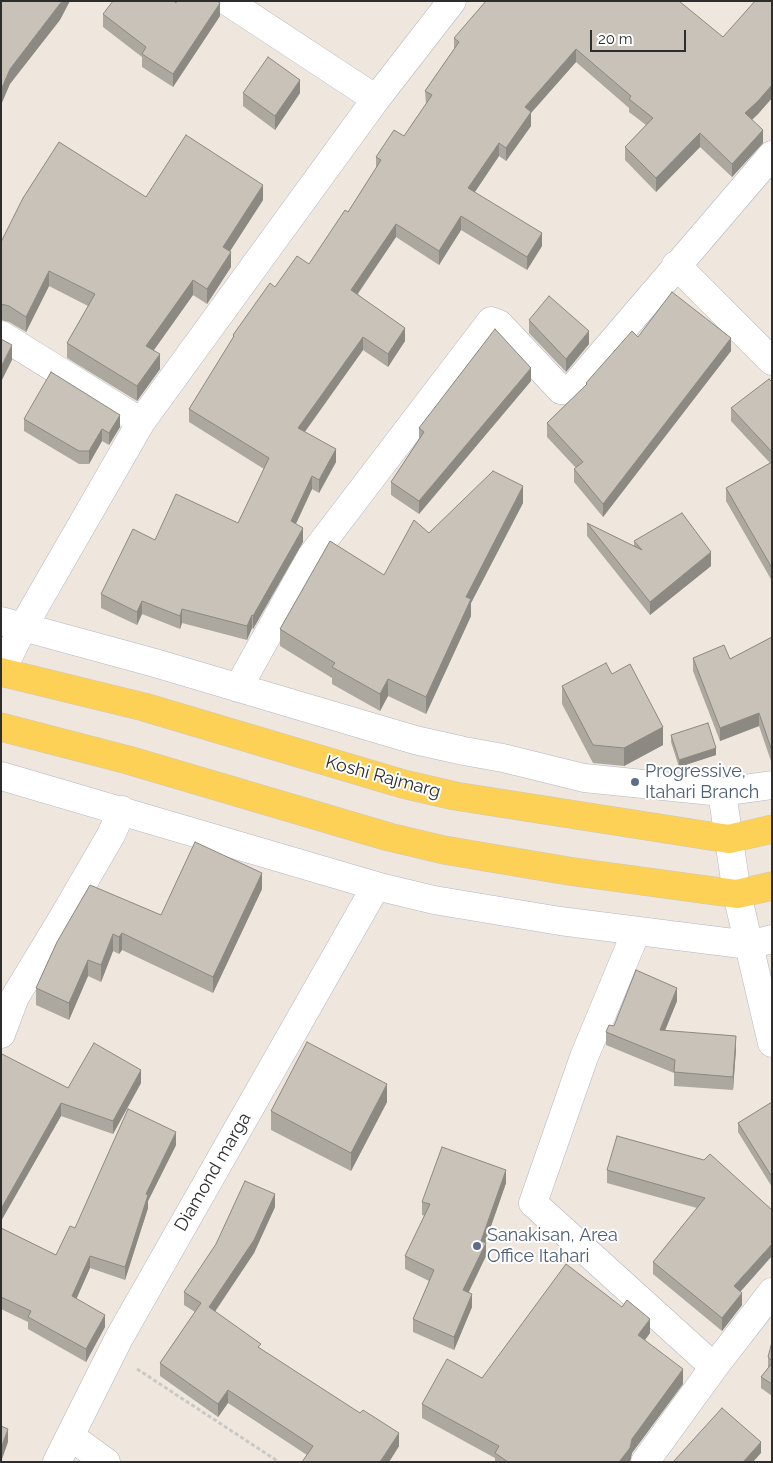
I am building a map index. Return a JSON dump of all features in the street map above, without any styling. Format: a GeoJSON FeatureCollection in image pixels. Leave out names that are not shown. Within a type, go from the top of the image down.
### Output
{"type":"FeatureCollection","features":[{"type":"Feature","properties":{"kind":"main road","name":"Koshi Rajmarg"},"geometry":{"type":"LineString","coordinates":[[1,672],[144,707],[403,784],[446,794],[729,839],[772,829]]}},
{"type":"Feature","properties":{"kind":"main road"},"geometry":{"type":"LineString","coordinates":[[1,727],[128,760],[389,837],[444,850],[624,879],[737,894],[772,886]]}},
{"type":"Feature","properties":{"kind":"street"},"geometry":{"type":"LineString","coordinates":[[228,1],[376,99]]}},
{"type":"Feature","properties":{"kind":"street"},"geometry":{"type":"LineString","coordinates":[[1,672],[12,624],[141,422],[376,99],[452,1]]}},
{"type":"Feature","properties":{"kind":"street"},"geometry":{"type":"LineString","coordinates":[[238,688],[311,557],[491,321],[499,324],[561,390],[571,390],[772,155]]}},
{"type":"Feature","properties":{"kind":"street"},"geometry":{"type":"LineString","coordinates":[[676,265],[772,361]]}},
{"type":"Feature","properties":{"kind":"street"},"geometry":{"type":"LineString","coordinates":[[1,335],[141,422]]}},
{"type":"Feature","properties":{"kind":"street"},"geometry":{"type":"LineString","coordinates":[[12,624],[156,663],[415,740],[503,758],[584,778],[722,792],[772,785]]}},
{"type":"Feature","properties":{"kind":"street"},"geometry":{"type":"LineString","coordinates":[[1,776],[376,886],[434,900],[636,932],[760,942]]}},
{"type":"Feature","properties":{"kind":"street"},"geometry":{"type":"LineString","coordinates":[[722,792],[737,894],[760,942],[772,1043]]}},
{"type":"Feature","properties":{"kind":"street"},"geometry":{"type":"LineString","coordinates":[[1,1034],[15,997],[111,835],[122,810]]}},
{"type":"Feature","properties":{"kind":"street","name":"Diamond marga"},"geometry":{"type":"LineString","coordinates":[[57,1462],[112,1352],[376,886]]}},
{"type":"Feature","properties":{"kind":"street"},"geometry":{"type":"LineString","coordinates":[[636,932],[584,1057],[534,1203],[714,1366]]}},
{"type":"Feature","properties":{"kind":"street"},"geometry":{"type":"LineString","coordinates":[[645,1462],[714,1366],[772,1292]]}},
{"type":"Feature","properties":{"kind":"street"},"geometry":{"type":"LineString","coordinates":[[70,1436],[106,1462]]}},
{"type":"Feature","properties":{"kind":"path"},"geometry":{"type":"LineString","coordinates":[[112,1352],[278,1462]]}},
{"type":"Feature","properties":{"kind":"building"},"geometry":{"type":"Polygon","coordinates":[[[1,1],[62,1],[10,69],[1,90],[1,1]]]}},
{"type":"Feature","properties":{"kind":"building"},"geometry":{"type":"Polygon","coordinates":[[[113,1],[174,1],[176,3],[177,1],[217,1],[220,3],[173,74],[142,54],[146,47],[103,14],[113,1]]]}},
{"type":"Feature","properties":{"kind":"building"},"geometry":{"type":"Polygon","coordinates":[[[486,1],[679,1],[723,37],[755,1],[772,1],[772,85],[745,113],[763,130],[732,164],[700,133],[656,178],[625,147],[653,118],[629,99],[631,96],[576,49],[525,107],[531,112],[506,148],[499,143],[468,188],[542,233],[527,257],[461,216],[439,251],[396,224],[351,290],[405,328],[388,354],[363,337],[298,428],[336,449],[319,480],[312,476],[291,521],[303,528],[247,626],[182,609],[180,616],[142,601],[137,612],[101,594],[133,529],[155,540],[176,494],[238,523],[269,458],[189,409],[233,335],[270,283],[275,287],[297,256],[309,264],[345,210],[348,212],[381,160],[376,157],[394,130],[404,136],[432,95],[425,91],[459,42],[454,38],[486,1]]]}},
{"type":"Feature","properties":{"kind":"building"},"geometry":{"type":"Polygon","coordinates":[[[268,57],[300,80],[275,116],[243,93],[268,57]]]}},
{"type":"Feature","properties":{"kind":"building"},"geometry":{"type":"Polygon","coordinates":[[[186,135],[263,185],[223,247],[231,252],[207,289],[193,280],[146,346],[160,354],[137,386],[67,343],[95,294],[49,271],[26,317],[9,306],[1,304],[1,242],[23,198],[59,142],[146,197],[186,135]]]}},
{"type":"Feature","properties":{"kind":"building"},"geometry":{"type":"Polygon","coordinates":[[[672,292],[731,338],[603,504],[574,469],[583,462],[547,423],[587,384],[632,331],[638,337],[672,292]]]}},
{"type":"Feature","properties":{"kind":"building"},"geometry":{"type":"Polygon","coordinates":[[[549,296],[589,331],[566,359],[529,320],[549,296]]]}},
{"type":"Feature","properties":{"kind":"building"},"geometry":{"type":"Polygon","coordinates":[[[495,329],[531,368],[419,501],[391,482],[424,432],[419,428],[495,329]]]}},
{"type":"Feature","properties":{"kind":"building"},"geometry":{"type":"Polygon","coordinates":[[[1,339],[12,345],[1,367],[1,339]]]}},
{"type":"Feature","properties":{"kind":"building"},"geometry":{"type":"Polygon","coordinates":[[[51,372],[120,415],[109,433],[102,429],[89,451],[79,451],[24,419],[51,372]]]}},
{"type":"Feature","properties":{"kind":"building"},"geometry":{"type":"Polygon","coordinates":[[[769,379],[772,382],[772,452],[731,408],[769,379]]]}},
{"type":"Feature","properties":{"kind":"building"},"geometry":{"type":"Polygon","coordinates":[[[772,462],[772,568],[726,488],[772,462]]]}},
{"type":"Feature","properties":{"kind":"building"},"geometry":{"type":"Polygon","coordinates":[[[493,471],[523,486],[466,597],[471,599],[426,697],[388,679],[380,694],[332,667],[335,663],[280,629],[330,541],[384,575],[414,520],[429,533],[493,471]]]}},
{"type":"Feature","properties":{"kind":"building"},"geometry":{"type":"Polygon","coordinates":[[[682,513],[711,552],[650,602],[587,523],[642,550],[634,541],[682,513]]]}},
{"type":"Feature","properties":{"kind":"building"},"geometry":{"type":"Polygon","coordinates":[[[772,637],[772,751],[759,713],[720,728],[693,658],[724,645],[730,659],[772,637]]]}},
{"type":"Feature","properties":{"kind":"building"},"geometry":{"type":"Polygon","coordinates":[[[606,663],[612,674],[630,664],[663,727],[624,748],[593,745],[562,686],[606,663]]]}},
{"type":"Feature","properties":{"kind":"building"},"geometry":{"type":"Polygon","coordinates":[[[708,723],[716,748],[679,760],[671,735],[708,723]]]}},
{"type":"Feature","properties":{"kind":"building"},"geometry":{"type":"Polygon","coordinates":[[[195,842],[262,873],[213,977],[122,933],[119,937],[113,934],[101,965],[88,960],[69,1003],[36,988],[57,942],[90,885],[161,915],[195,842]]]}},
{"type":"Feature","properties":{"kind":"building"},"geometry":{"type":"Polygon","coordinates":[[[636,970],[677,988],[660,1030],[736,1036],[733,1077],[674,1072],[675,1060],[606,1032],[609,1025],[614,1026],[636,970]]]}},
{"type":"Feature","properties":{"kind":"building"},"geometry":{"type":"Polygon","coordinates":[[[307,1042],[387,1084],[351,1153],[271,1111],[307,1042]]]}},
{"type":"Feature","properties":{"kind":"building"},"geometry":{"type":"Polygon","coordinates":[[[94,1043],[141,1070],[113,1121],[61,1103],[1,1209],[2,1054],[68,1088],[94,1043]]]}},
{"type":"Feature","properties":{"kind":"building"},"geometry":{"type":"Polygon","coordinates":[[[772,1102],[772,1177],[738,1123],[772,1102]]]}},
{"type":"Feature","properties":{"kind":"building"},"geometry":{"type":"Polygon","coordinates":[[[128,1109],[176,1132],[146,1194],[148,1195],[125,1267],[90,1256],[72,1296],[105,1315],[86,1349],[28,1317],[31,1311],[1,1297],[1,1228],[56,1255],[70,1226],[75,1228],[128,1109]]]}},
{"type":"Feature","properties":{"kind":"building"},"geometry":{"type":"Polygon","coordinates":[[[617,1136],[704,1160],[710,1154],[772,1210],[772,1244],[734,1286],[742,1293],[722,1318],[653,1262],[705,1198],[607,1170],[617,1136]]]}},
{"type":"Feature","properties":{"kind":"building"},"geometry":{"type":"Polygon","coordinates":[[[442,1147],[506,1170],[481,1241],[486,1243],[463,1290],[472,1294],[454,1337],[413,1319],[434,1270],[405,1256],[430,1204],[422,1202],[442,1147]]]}},
{"type":"Feature","properties":{"kind":"building"},"geometry":{"type":"Polygon","coordinates":[[[245,1181],[275,1194],[254,1240],[209,1307],[261,1344],[258,1347],[360,1413],[363,1410],[399,1433],[380,1462],[302,1462],[313,1446],[228,1390],[218,1404],[160,1363],[201,1303],[184,1292],[216,1244],[245,1181]]]}},
{"type":"Feature","properties":{"kind":"building"},"geometry":{"type":"Polygon","coordinates":[[[566,1264],[622,1307],[627,1300],[650,1319],[638,1335],[683,1369],[632,1439],[630,1448],[619,1462],[508,1462],[495,1453],[499,1446],[422,1404],[447,1359],[482,1378],[566,1264]]]}},
{"type":"Feature","properties":{"kind":"building"},"geometry":{"type":"Polygon","coordinates":[[[772,1342],[772,1361],[768,1357],[772,1342]]]}},
{"type":"Feature","properties":{"kind":"building"},"geometry":{"type":"Polygon","coordinates":[[[772,1363],[772,1384],[761,1377],[772,1363]]]}},
{"type":"Feature","properties":{"kind":"building"},"geometry":{"type":"Polygon","coordinates":[[[722,1408],[761,1442],[743,1462],[673,1462],[722,1408]]]}},
{"type":"Feature","properties":{"kind":"building"},"geometry":{"type":"Polygon","coordinates":[[[1,1426],[8,1429],[1,1448],[1,1426]]]}},
{"type":"Feature","properties":{"kind":"place","name":"Progressive, Itahari Branch"},"geometry":{"type":"Point","coordinates":[635,782]}},
{"type":"Feature","properties":{"kind":"place","name":"Sanakisan, Area Office Itahari"},"geometry":{"type":"Point","coordinates":[477,1246]}}]}
